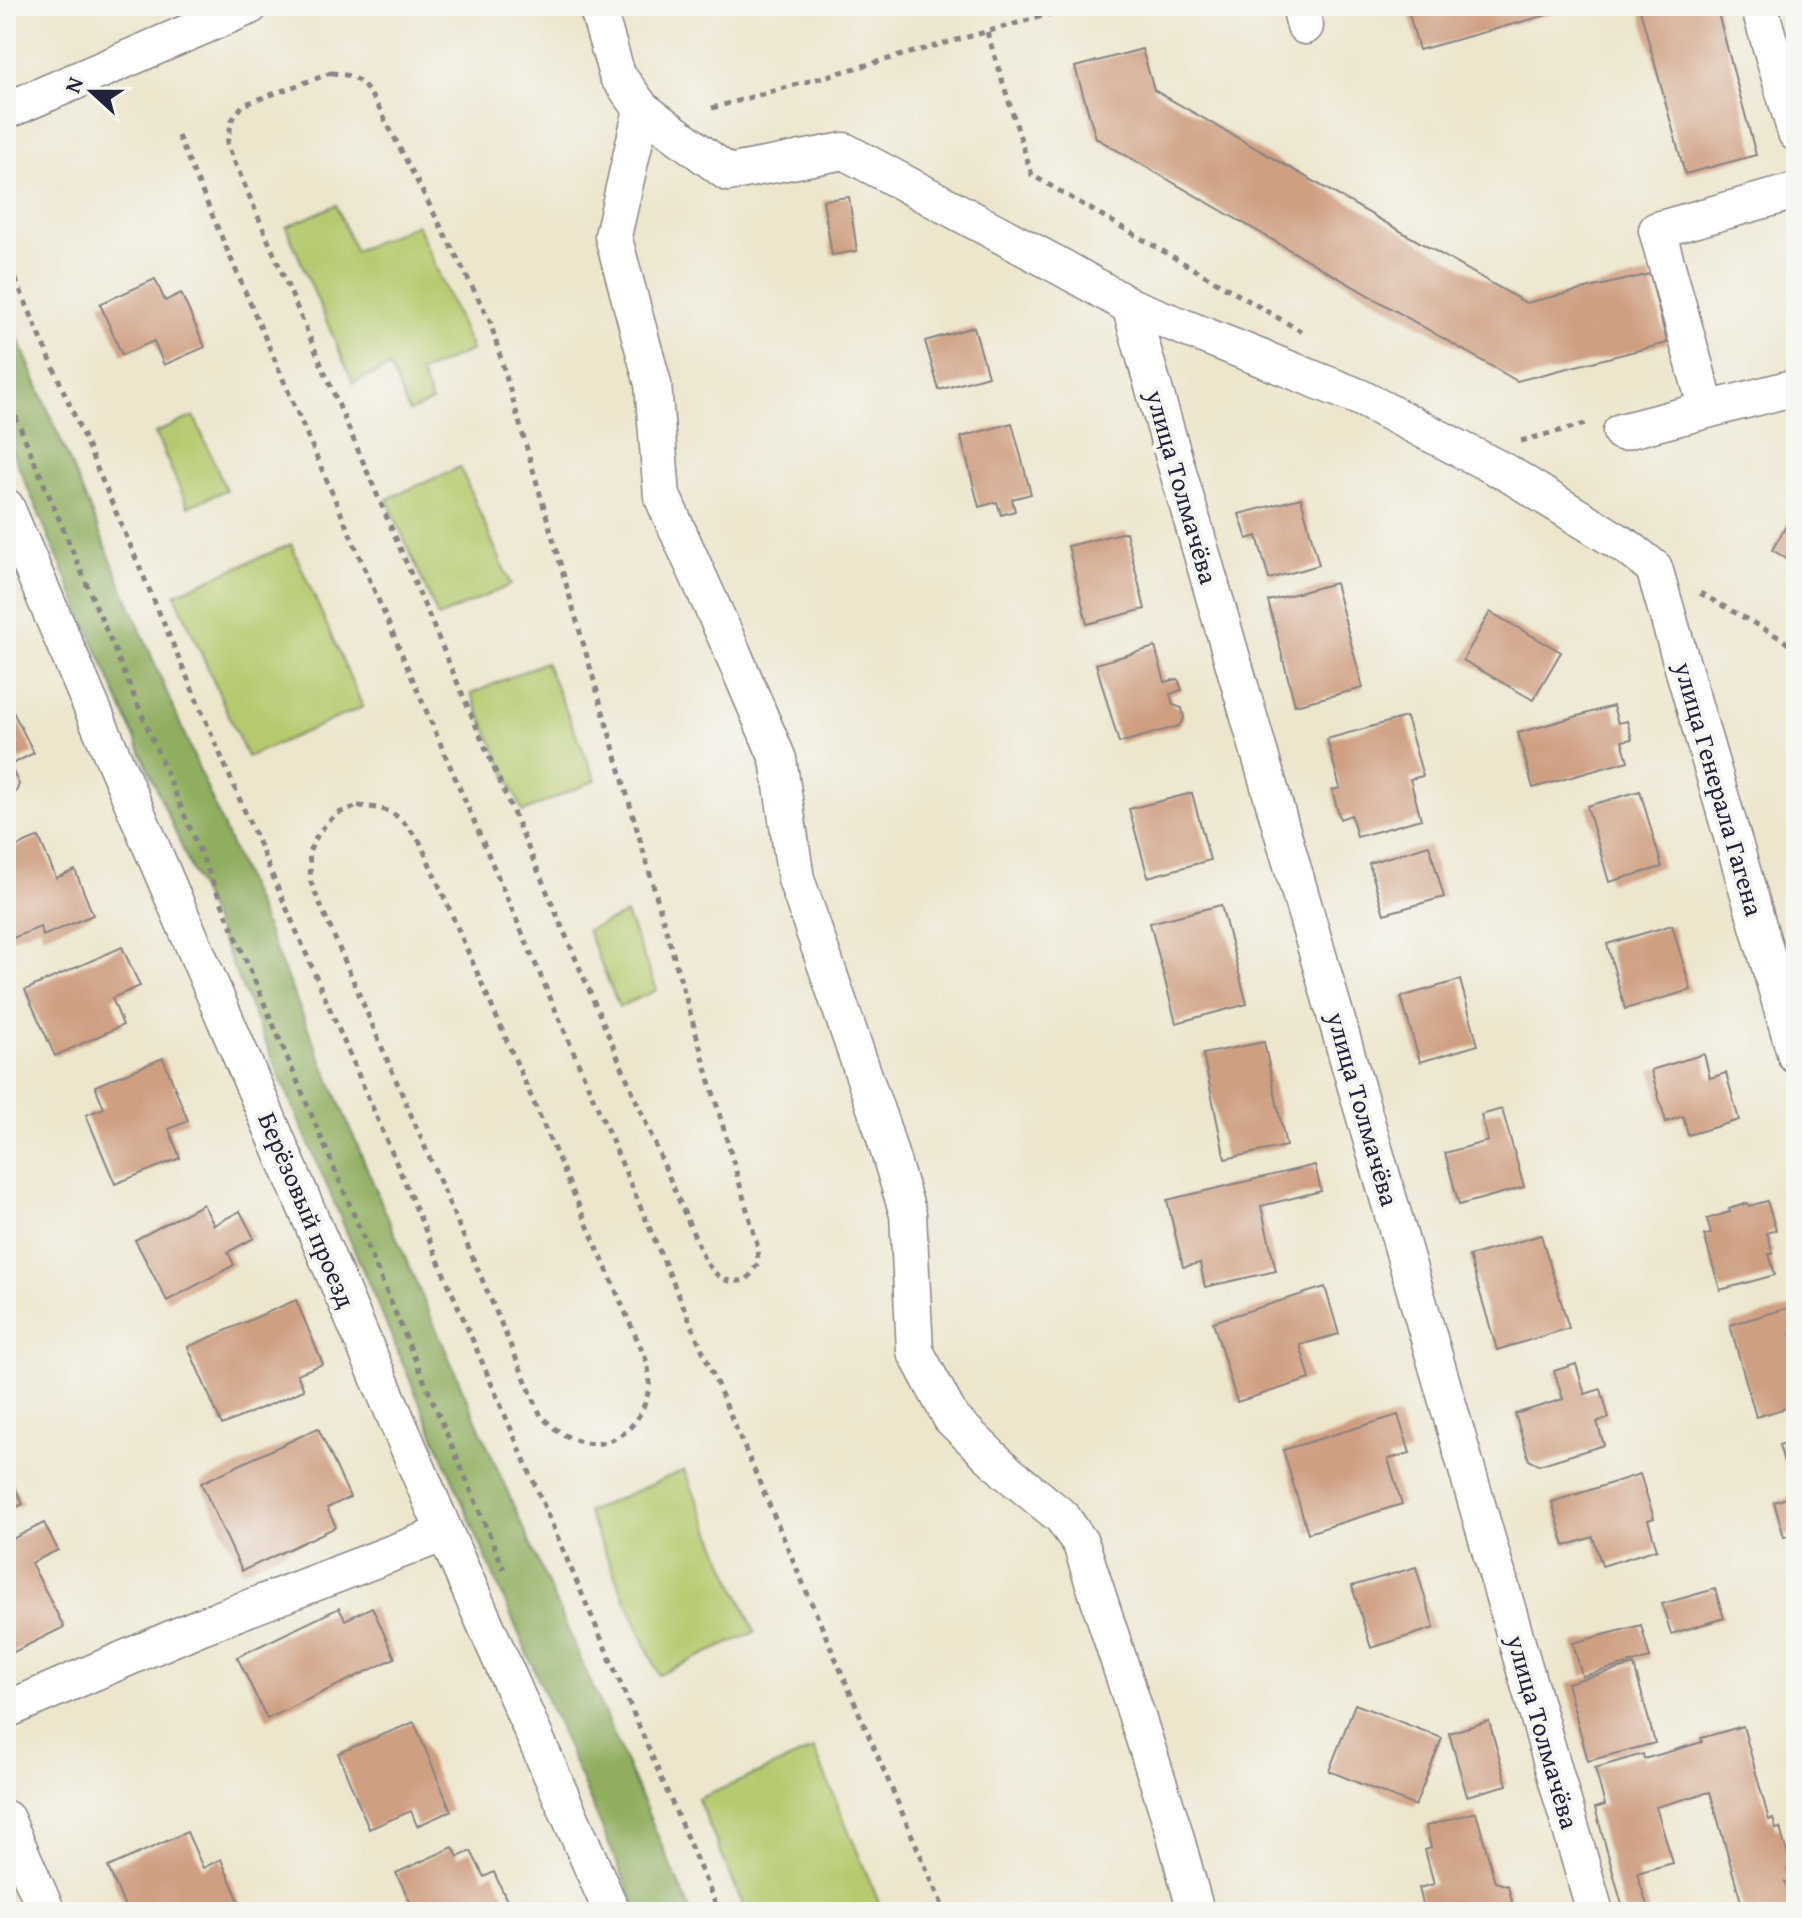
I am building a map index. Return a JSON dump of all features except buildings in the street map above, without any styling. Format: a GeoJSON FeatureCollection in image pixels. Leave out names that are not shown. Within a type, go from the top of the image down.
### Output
{"type":"FeatureCollection","features":[{"type":"Feature","properties":{"kind":"street"},"geometry":{"type":"LineString","coordinates":[[597,6],[617,75],[642,109],[728,173],[844,151],[1130,306],[1359,397],[1509,474],[1630,549],[1654,568]]}},
{"type":"Feature","properties":{"kind":"street"},"geometry":{"type":"LineString","coordinates":[[1759,6],[1796,133]]}},
{"type":"Feature","properties":{"kind":"street"},"geometry":{"type":"LineString","coordinates":[[6,111],[232,10]]}},
{"type":"Feature","properties":{"kind":"street"},"geometry":{"type":"LineString","coordinates":[[642,109],[613,236],[653,384],[662,496],[778,759],[796,879],[881,1125],[908,1214],[915,1351],[951,1418],[1008,1473],[1062,1517],[1081,1544],[1173,1828],[1196,1912]]}},
{"type":"Feature","properties":{"kind":"street"},"geometry":{"type":"LineString","coordinates":[[1707,410],[1657,230],[1796,191]]}},
{"type":"Feature","properties":{"kind":"street","name":"улица Толмачёва"},"geometry":{"type":"LineString","coordinates":[[1130,306],[1595,1912]]}},
{"type":"Feature","properties":{"kind":"street"},"geometry":{"type":"LineString","coordinates":[[1611,426],[1707,410],[1796,387]]}},
{"type":"Feature","properties":{"kind":"street","name":"Берёзовый проезд"},"geometry":{"type":"LineString","coordinates":[[6,507],[445,1533],[612,1912]]}},
{"type":"Feature","properties":{"kind":"street","name":"улица Генерала Гагена"},"geometry":{"type":"LineString","coordinates":[[1654,568],[1796,1056]]}},
{"type":"Feature","properties":{"kind":"street"},"geometry":{"type":"LineString","coordinates":[[6,1710],[199,1627],[445,1533]]}},
{"type":"Feature","properties":{"kind":"street"},"geometry":{"type":"LineString","coordinates":[[6,1819],[47,1912]]}},
{"type":"Feature","properties":{"kind":"path"},"geometry":{"type":"LineString","coordinates":[[712,108],[1079,6]]}},
{"type":"Feature","properties":{"kind":"path"},"geometry":{"type":"LineString","coordinates":[[987,32],[1032,175],[1307,335]]}},
{"type":"Feature","properties":{"kind":"path"},"geometry":{"type":"LineString","coordinates":[[331,73],[346,73],[363,83],[490,321],[757,1244],[758,1263],[747,1280],[731,1283],[716,1275],[705,1261],[227,144],[232,120],[243,105],[331,73]]}},
{"type":"Feature","properties":{"kind":"path"},"geometry":{"type":"LineString","coordinates":[[178,136],[945,1912]]}},
{"type":"Feature","properties":{"kind":"path"},"geometry":{"type":"LineString","coordinates":[[6,257],[719,1912]]}},
{"type":"Feature","properties":{"kind":"path"},"geometry":{"type":"LineString","coordinates":[[6,394],[507,1576]]}},
{"type":"Feature","properties":{"kind":"path"},"geometry":{"type":"LineString","coordinates":[[1513,443],[1611,426]]}},
{"type":"Feature","properties":{"kind":"path"},"geometry":{"type":"LineString","coordinates":[[1654,568],[1782,639],[1796,650]]}},
{"type":"Feature","properties":{"kind":"path"},"geometry":{"type":"LineString","coordinates":[[358,806],[380,807],[402,818],[420,842],[647,1362],[650,1384],[643,1410],[631,1428],[609,1443],[580,1442],[558,1432],[541,1416],[311,883],[309,852],[319,832],[336,814],[358,806]]}},
{"type":"Feature","properties":{"kind":"green space"},"geometry":{"type":"Polygon","coordinates":[[[336,205],[355,251],[417,224],[472,350],[420,373],[432,402],[409,412],[390,367],[353,383],[286,227],[336,205]]]}},
{"type":"Feature","properties":{"kind":"green space"},"geometry":{"type":"Polygon","coordinates":[[[6,310],[387,1216],[691,1912],[638,1912],[6,437],[6,310]]]}},
{"type":"Feature","properties":{"kind":"green space"},"geometry":{"type":"Polygon","coordinates":[[[194,416],[226,490],[188,507],[155,433],[194,416]]]}},
{"type":"Feature","properties":{"kind":"green space"},"geometry":{"type":"Polygon","coordinates":[[[460,467],[511,585],[438,617],[387,499],[460,467]]]}},
{"type":"Feature","properties":{"kind":"green space"},"geometry":{"type":"Polygon","coordinates":[[[291,544],[363,707],[247,757],[175,594],[291,544]]]}},
{"type":"Feature","properties":{"kind":"green space"},"geometry":{"type":"Polygon","coordinates":[[[545,662],[596,780],[523,812],[471,694],[545,662]]]}},
{"type":"Feature","properties":{"kind":"green space"},"geometry":{"type":"Polygon","coordinates":[[[626,914],[657,990],[619,1007],[587,930],[626,914]]]}},
{"type":"Feature","properties":{"kind":"green space"},"geometry":{"type":"Polygon","coordinates":[[[684,1470],[755,1632],[659,1675],[587,1512],[684,1470]]]}},
{"type":"Feature","properties":{"kind":"green space"},"geometry":{"type":"Polygon","coordinates":[[[814,1749],[883,1912],[746,1912],[698,1799],[814,1749]]]}}]}
